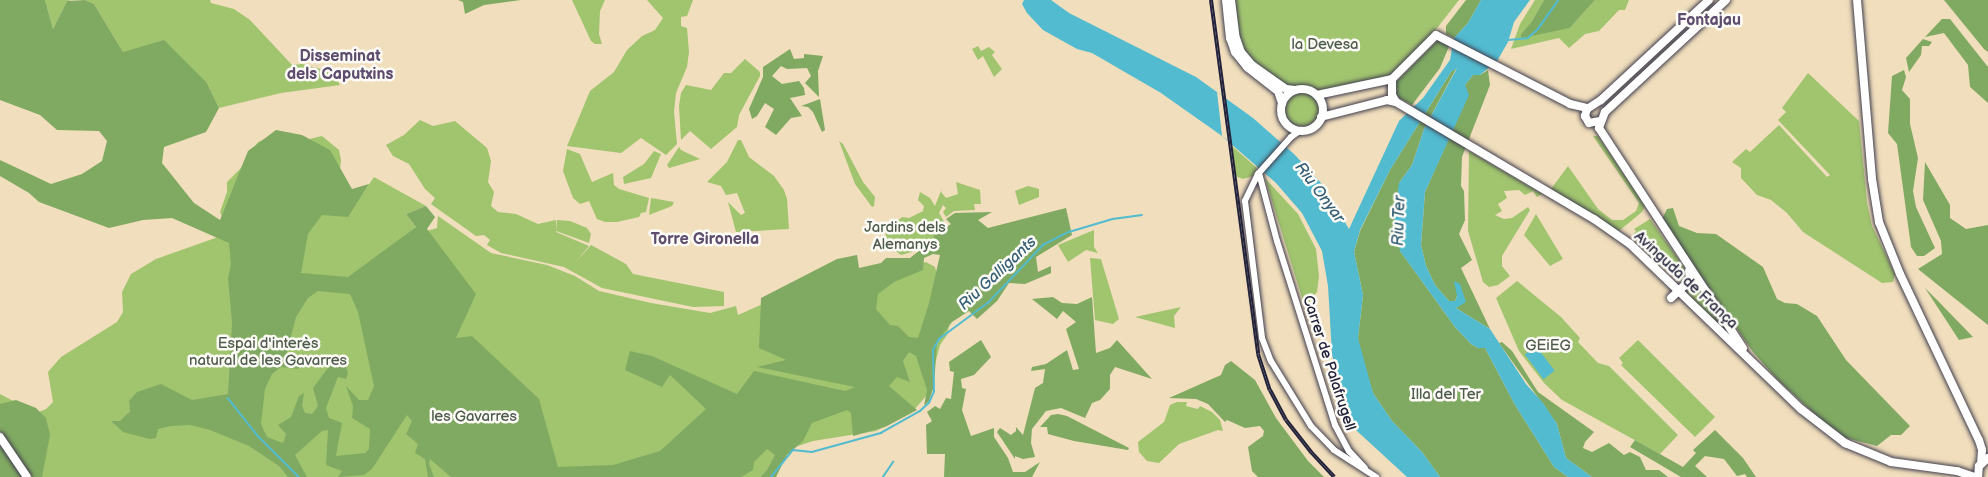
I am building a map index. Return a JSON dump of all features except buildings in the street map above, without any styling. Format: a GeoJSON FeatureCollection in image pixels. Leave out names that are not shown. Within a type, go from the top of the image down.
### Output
{"type":"FeatureCollection","features":[{"type":"Feature","properties":{"kind":"highway"},"geometry":{"type":"LineString","coordinates":[[0,437],[27,477]]}},
{"type":"Feature","properties":{"kind":"main road"},"geometry":{"type":"LineString","coordinates":[[1226,0],[1230,38],[1236,54],[1246,67],[1278,91],[1283,117],[1291,127],[1302,130],[1312,127],[1321,117],[1387,100],[1399,104]]}},
{"type":"Feature","properties":{"kind":"main road"},"geometry":{"type":"LineString","coordinates":[[1232,0],[1235,35],[1242,54],[1286,89],[1308,90],[1317,95],[1322,106],[1321,117]]}},
{"type":"Feature","properties":{"kind":"main road"},"geometry":{"type":"LineString","coordinates":[[1709,0],[1590,107],[1585,114],[1586,120],[1594,124],[1726,0]]}},
{"type":"Feature","properties":{"kind":"main road"},"geometry":{"type":"LineString","coordinates":[[1857,0],[1869,141],[1879,222],[1900,274],[1979,440],[1982,450],[1976,477]]}},
{"type":"Feature","properties":{"kind":"main road"},"geometry":{"type":"LineString","coordinates":[[1317,95],[1392,79],[1440,37],[1575,107],[1598,108],[1601,118]]}},
{"type":"Feature","properties":{"kind":"main road"},"geometry":{"type":"LineString","coordinates":[[1392,79],[1392,95],[1399,104]]}},
{"type":"Feature","properties":{"kind":"main road"},"geometry":{"type":"LineString","coordinates":[[1282,104],[1295,90]]}},
{"type":"Feature","properties":{"kind":"main road","name":"Avinguda de França"},"geometry":{"type":"LineString","coordinates":[[1399,104],[1602,224],[1630,244],[1669,280],[1673,287],[1671,298],[1680,291],[1813,420],[1852,447],[1891,462],[1957,471],[1976,477]]}},
{"type":"Feature","properties":{"kind":"main road","name":"Avinguda de França"},"geometry":{"type":"LineString","coordinates":[[1601,118],[1600,133],[1753,363]]}},
{"type":"Feature","properties":{"kind":"main road"},"geometry":{"type":"LineString","coordinates":[[1680,291],[1691,277],[1688,267]]}},
{"type":"Feature","properties":{"kind":"main road"},"geometry":{"type":"LineString","coordinates":[[1669,280],[1681,284],[1688,283]]}},
{"type":"Feature","properties":{"kind":"main road"},"geometry":{"type":"LineString","coordinates":[[1979,440],[1988,452]]}},
{"type":"Feature","properties":{"kind":"main road"},"geometry":{"type":"LineString","coordinates":[[1980,465],[1988,458]]}},
{"type":"Feature","properties":{"kind":"main road","name":"Avinguda de França"},"geometry":{"type":"LineString","coordinates":[[1957,471],[1980,465]]}},
{"type":"Feature","properties":{"kind":"street"},"geometry":{"type":"LineString","coordinates":[[1289,140],[1291,127]]}},
{"type":"Feature","properties":{"kind":"street"},"geometry":{"type":"LineString","coordinates":[[1302,130],[1289,140],[1261,172],[1245,201],[1261,324],[1271,361],[1304,416],[1334,450],[1354,465],[1376,477]]}},
{"type":"Feature","properties":{"kind":"street","name":"Carrer de Palafrugell"},"geometry":{"type":"LineString","coordinates":[[1261,172],[1291,287],[1335,425],[1348,452],[1370,472]]}},
{"type":"Feature","properties":{"kind":"green space","name":"les Gavarres"},"geometry":{"type":"Polygon","coordinates":[[[0,0],[45,0],[53,29],[67,1],[85,0],[94,4],[123,52],[164,40],[207,83],[219,108],[206,132],[164,147],[162,163],[194,203],[220,220],[248,151],[276,130],[302,135],[330,150],[352,189],[369,184],[348,217],[322,215],[308,234],[301,273],[348,277],[416,227],[406,214],[426,206],[435,217],[427,229],[476,294],[456,338],[472,336],[539,399],[558,467],[613,465],[660,451],[706,409],[670,375],[662,387],[625,370],[630,351],[652,356],[737,394],[754,371],[845,391],[855,387],[757,367],[786,360],[759,348],[761,298],[837,259],[857,255],[859,268],[881,263],[886,258],[910,258],[920,250],[940,247],[933,236],[951,224],[946,219],[955,213],[992,212],[978,220],[988,228],[1066,208],[1072,235],[1036,257],[1038,272],[1051,266],[1051,273],[1025,284],[1009,283],[997,301],[977,319],[969,311],[952,322],[937,342],[934,386],[929,401],[924,406],[927,390],[916,356],[909,352],[903,361],[910,382],[897,377],[889,386],[917,410],[885,427],[853,436],[851,413],[847,410],[812,423],[803,441],[787,455],[776,477],[760,477],[767,470],[775,455],[767,449],[754,462],[753,470],[741,477],[451,477],[430,459],[429,464],[434,477],[428,477],[425,459],[415,453],[418,444],[406,434],[412,421],[407,415],[372,469],[364,475],[338,477],[342,471],[326,465],[328,430],[322,431],[295,455],[307,477],[288,477],[279,466],[249,446],[210,430],[190,425],[171,426],[158,429],[156,438],[150,439],[123,432],[111,421],[120,421],[130,412],[129,401],[137,392],[161,384],[192,400],[228,394],[232,323],[228,278],[231,264],[229,243],[172,218],[143,220],[109,228],[39,202],[29,193],[0,176],[0,160],[51,184],[82,174],[102,161],[107,141],[99,131],[57,130],[40,115],[0,100],[0,0]],[[933,254],[924,258],[923,270],[894,282],[878,294],[876,309],[890,325],[898,326],[909,337],[918,338],[929,303],[940,255],[933,254]],[[318,291],[308,298],[296,317],[286,356],[299,367],[298,369],[281,367],[272,374],[265,389],[261,424],[267,437],[283,443],[286,434],[278,425],[291,417],[299,396],[304,393],[302,406],[305,413],[312,414],[318,406],[313,388],[336,357],[342,355],[348,373],[346,379],[338,377],[326,408],[329,418],[342,423],[336,456],[365,453],[369,449],[370,429],[352,418],[353,406],[346,386],[359,400],[368,400],[374,386],[358,312],[350,294],[318,291]]]}},
{"type":"Feature","properties":{"kind":"green space"},"geometry":{"type":"Polygon","coordinates":[[[45,0],[72,0],[67,1],[53,29],[45,0]]]}},
{"type":"Feature","properties":{"kind":"green space"},"geometry":{"type":"Polygon","coordinates":[[[85,0],[210,0],[211,3],[234,9],[250,20],[292,65],[302,64],[332,72],[340,85],[281,93],[219,108],[207,83],[123,52],[94,4],[85,0]]]}},
{"type":"Feature","properties":{"kind":"green space"},"geometry":{"type":"Polygon","coordinates":[[[458,0],[521,0],[484,5],[465,14],[463,2],[458,0]]]}},
{"type":"Feature","properties":{"kind":"green space"},"geometry":{"type":"Polygon","coordinates":[[[572,0],[605,0],[600,11],[599,34],[602,44],[595,44],[591,41],[572,0]]]}},
{"type":"Feature","properties":{"kind":"green space"},"geometry":{"type":"Polygon","coordinates":[[[647,0],[693,0],[687,16],[681,17],[681,26],[687,28],[689,52],[687,67],[676,93],[674,112],[677,144],[666,155],[641,138],[621,153],[567,146],[590,91],[614,72],[627,50],[642,36],[655,30],[663,18],[647,0]]]}},
{"type":"Feature","properties":{"kind":"green space","name":"la Devesa"},"geometry":{"type":"Polygon","coordinates":[[[1234,0],[1459,0],[1434,32],[1390,78],[1320,92],[1305,86],[1286,87],[1249,59],[1239,42],[1234,0]]]}},
{"type":"Feature","properties":{"kind":"green space"},"geometry":{"type":"Polygon","coordinates":[[[1466,0],[1481,0],[1468,23],[1454,38],[1446,34],[1446,26],[1466,0]]]}},
{"type":"Feature","properties":{"kind":"green space"},"geometry":{"type":"Polygon","coordinates":[[[1535,0],[1544,0],[1532,21],[1521,34],[1570,28],[1595,0],[1629,0],[1625,10],[1619,10],[1599,31],[1585,34],[1569,48],[1559,38],[1511,49],[1520,24],[1535,0]]]}},
{"type":"Feature","properties":{"kind":"green space"},"geometry":{"type":"Polygon","coordinates":[[[1544,0],[1595,0],[1570,28],[1521,38],[1521,34],[1532,21],[1544,0]]]}},
{"type":"Feature","properties":{"kind":"green space"},"geometry":{"type":"Polygon","coordinates":[[[1944,0],[1988,0],[1988,52],[1984,49],[1944,0]]]}},
{"type":"Feature","properties":{"kind":"green space"},"geometry":{"type":"Polygon","coordinates":[[[1942,19],[1950,19],[1988,67],[1988,103],[1970,87],[1968,65],[1944,33],[1925,37],[1942,19]]]}},
{"type":"Feature","properties":{"kind":"green space"},"geometry":{"type":"Polygon","coordinates":[[[1439,39],[1450,44],[1440,68],[1412,105],[1397,97],[1396,82],[1439,39]]]}},
{"type":"Feature","properties":{"kind":"green space"},"geometry":{"type":"Polygon","coordinates":[[[1923,39],[1932,42],[1929,46],[1922,46],[1921,55],[1909,72],[1906,58],[1923,39]]]}},
{"type":"Feature","properties":{"kind":"green space"},"geometry":{"type":"Polygon","coordinates":[[[978,46],[981,51],[989,47],[995,52],[992,55],[1002,69],[994,77],[983,56],[978,60],[972,49],[978,46]]]}},
{"type":"Feature","properties":{"kind":"green space"},"geometry":{"type":"Polygon","coordinates":[[[790,49],[794,59],[804,58],[804,54],[823,56],[818,71],[819,97],[805,83],[811,76],[807,68],[787,69],[781,66],[772,76],[782,84],[799,81],[804,88],[805,95],[790,98],[802,116],[791,118],[776,135],[765,127],[774,109],[765,103],[757,116],[752,119],[749,109],[763,77],[763,67],[790,49]]]}},
{"type":"Feature","properties":{"kind":"green space"},"geometry":{"type":"Polygon","coordinates":[[[745,59],[760,72],[760,76],[739,115],[737,127],[711,149],[690,131],[681,140],[679,106],[681,93],[686,85],[711,90],[724,73],[731,73],[745,59]]]}},
{"type":"Feature","properties":{"kind":"green space","name":"Illa del Ter"},"geometry":{"type":"Polygon","coordinates":[[[1457,67],[1424,129],[1412,165],[1399,183],[1400,251],[1455,327],[1471,344],[1478,348],[1485,348],[1515,405],[1554,467],[1568,477],[1440,477],[1422,452],[1392,421],[1373,393],[1364,366],[1358,338],[1363,295],[1354,252],[1360,231],[1390,170],[1451,72],[1457,67]]]}},
{"type":"Feature","properties":{"kind":"green space"},"geometry":{"type":"Polygon","coordinates":[[[1488,70],[1490,85],[1462,157],[1461,186],[1464,191],[1465,220],[1459,234],[1472,260],[1461,268],[1490,329],[1456,308],[1457,296],[1455,301],[1449,301],[1435,285],[1426,266],[1421,245],[1425,192],[1454,127],[1465,85],[1473,75],[1480,75],[1488,70]]]}},
{"type":"Feature","properties":{"kind":"green space"},"geometry":{"type":"Polygon","coordinates":[[[1904,70],[1906,77],[1902,90],[1910,99],[1910,124],[1918,158],[1913,191],[1916,207],[1935,248],[1924,256],[1917,256],[1911,247],[1897,144],[1888,133],[1892,76],[1904,70]]]}},
{"type":"Feature","properties":{"kind":"green space"},"geometry":{"type":"Polygon","coordinates":[[[1808,73],[1859,121],[1867,203],[1872,226],[1895,274],[1893,282],[1882,283],[1803,232],[1787,213],[1771,200],[1757,195],[1741,178],[1741,168],[1732,162],[1746,149],[1750,152],[1779,125],[1827,177],[1830,175],[1778,120],[1786,112],[1782,108],[1808,73]]]}},
{"type":"Feature","properties":{"kind":"green space"},"geometry":{"type":"Polygon","coordinates":[[[1302,92],[1314,97],[1319,109],[1314,121],[1302,126],[1290,121],[1285,109],[1290,97],[1302,92]]]}},
{"type":"Feature","properties":{"kind":"green space"},"geometry":{"type":"Polygon","coordinates":[[[820,99],[825,130],[822,132],[813,112],[808,107],[801,106],[820,99]]]}},
{"type":"Feature","properties":{"kind":"green space"},"geometry":{"type":"Polygon","coordinates":[[[420,120],[433,126],[455,121],[487,148],[491,161],[488,182],[494,192],[491,206],[498,212],[516,214],[538,224],[556,220],[556,232],[589,246],[575,263],[591,245],[626,264],[633,274],[724,292],[724,306],[693,307],[602,288],[564,267],[501,253],[487,245],[490,240],[484,235],[476,236],[431,204],[435,198],[425,189],[409,164],[393,156],[386,145],[404,135],[420,120]]]}},
{"type":"Feature","properties":{"kind":"green space","name":"Espai d'interès natural de les Gavarres"},"geometry":{"type":"Polygon","coordinates":[[[322,136],[339,150],[340,170],[355,205],[374,177],[426,206],[406,214],[416,227],[402,238],[437,228],[438,216],[491,253],[547,265],[575,276],[599,291],[651,303],[710,313],[736,306],[738,315],[765,303],[926,262],[935,267],[950,322],[947,335],[940,345],[927,395],[913,411],[876,431],[813,441],[792,448],[760,477],[0,477],[0,394],[36,413],[46,409],[53,402],[48,372],[61,357],[117,322],[123,312],[122,292],[131,274],[156,259],[218,237],[224,221],[220,212],[227,192],[227,182],[241,168],[258,142],[268,138],[301,141],[322,136]]]}},
{"type":"Feature","properties":{"kind":"green space"},"geometry":{"type":"Polygon","coordinates":[[[1593,136],[1598,136],[1645,206],[1642,212],[1619,231],[1551,189],[1568,166],[1598,209],[1612,220],[1623,220],[1636,211],[1639,203],[1593,136]]]}},
{"type":"Feature","properties":{"kind":"green space"},"geometry":{"type":"Polygon","coordinates":[[[738,140],[741,140],[749,157],[774,176],[784,190],[787,199],[789,229],[736,232],[728,202],[741,215],[745,213],[737,193],[726,195],[721,186],[707,182],[727,162],[738,140]]]}},
{"type":"Feature","properties":{"kind":"green space"},"geometry":{"type":"Polygon","coordinates":[[[839,141],[843,144],[863,182],[875,197],[874,206],[872,207],[855,184],[839,141]]]}},
{"type":"Feature","properties":{"kind":"green space"},"geometry":{"type":"Polygon","coordinates":[[[1232,146],[1257,168],[1253,176],[1243,179],[1235,176],[1232,146]]]}},
{"type":"Feature","properties":{"kind":"green space"},"geometry":{"type":"Polygon","coordinates":[[[679,147],[700,159],[669,168],[667,165],[679,147]]]}},
{"type":"Feature","properties":{"kind":"green space"},"geometry":{"type":"Polygon","coordinates":[[[567,149],[580,154],[592,182],[613,173],[614,185],[619,189],[649,198],[646,212],[641,213],[639,217],[617,222],[597,219],[589,201],[580,204],[573,198],[563,171],[567,149]]]}},
{"type":"Feature","properties":{"kind":"green space"},"geometry":{"type":"Polygon","coordinates":[[[654,151],[661,154],[651,178],[624,184],[623,177],[644,164],[654,151]]]}},
{"type":"Feature","properties":{"kind":"green space"},"geometry":{"type":"Polygon","coordinates":[[[1469,151],[1542,194],[1537,197],[1533,191],[1525,195],[1519,190],[1504,191],[1507,198],[1498,204],[1502,211],[1495,215],[1504,219],[1512,218],[1528,207],[1530,210],[1502,256],[1502,266],[1510,276],[1498,285],[1489,287],[1483,282],[1468,231],[1469,151]]]}},
{"type":"Feature","properties":{"kind":"green space"},"geometry":{"type":"Polygon","coordinates":[[[1925,162],[1950,205],[1950,218],[1966,229],[1988,225],[1988,325],[1918,269],[1942,254],[1941,241],[1923,200],[1925,162]]]}},
{"type":"Feature","properties":{"kind":"green space"},"geometry":{"type":"Polygon","coordinates":[[[1265,178],[1298,214],[1316,249],[1319,276],[1317,292],[1307,305],[1304,304],[1265,178]]]}},
{"type":"Feature","properties":{"kind":"green space","name":"Jardins dels Alemanys"},"geometry":{"type":"Polygon","coordinates":[[[956,182],[980,190],[981,204],[974,204],[975,210],[954,211],[946,217],[943,212],[946,208],[943,205],[939,213],[946,225],[933,236],[939,243],[919,246],[912,252],[901,255],[889,246],[885,232],[902,217],[909,218],[923,211],[924,206],[918,200],[920,192],[930,198],[935,206],[943,186],[941,192],[946,198],[958,194],[956,182]]]}},
{"type":"Feature","properties":{"kind":"green space"},"geometry":{"type":"Polygon","coordinates":[[[1028,186],[1039,189],[1039,197],[1019,205],[1015,191],[1028,186]]]}},
{"type":"Feature","properties":{"kind":"green space"},"geometry":{"type":"Polygon","coordinates":[[[651,198],[674,202],[672,206],[649,215],[651,198]]]}},
{"type":"Feature","properties":{"kind":"green space"},"geometry":{"type":"Polygon","coordinates":[[[1673,208],[1679,226],[1697,233],[1716,234],[1763,267],[1777,299],[1785,303],[1797,304],[1817,316],[1846,360],[1910,426],[1901,435],[1891,435],[1877,446],[1846,438],[1817,416],[1778,380],[1753,352],[1662,219],[1667,209],[1673,208]]]}},
{"type":"Feature","properties":{"kind":"green space"},"geometry":{"type":"Polygon","coordinates":[[[1536,214],[1563,259],[1550,266],[1524,235],[1536,214]]]}},
{"type":"Feature","properties":{"kind":"green space"},"geometry":{"type":"Polygon","coordinates":[[[1650,219],[1688,273],[1683,282],[1632,236],[1636,231],[1634,229],[1650,219]]]}},
{"type":"Feature","properties":{"kind":"green space"},"geometry":{"type":"Polygon","coordinates":[[[557,220],[570,221],[587,228],[591,234],[589,243],[556,231],[557,220]]]}},
{"type":"Feature","properties":{"kind":"green space"},"geometry":{"type":"Polygon","coordinates":[[[1094,230],[1094,247],[1098,253],[1086,250],[1068,262],[1058,245],[1094,230]]]}},
{"type":"Feature","properties":{"kind":"green space"},"geometry":{"type":"Polygon","coordinates":[[[1090,258],[1101,259],[1119,319],[1113,324],[1095,320],[1090,258]]]}},
{"type":"Feature","properties":{"kind":"green space","name":"GEiEG"},"geometry":{"type":"Polygon","coordinates":[[[1517,281],[1561,317],[1580,338],[1578,342],[1598,363],[1609,366],[1678,435],[1660,454],[1562,400],[1544,383],[1519,351],[1496,298],[1517,281]]]}},
{"type":"Feature","properties":{"kind":"green space"},"geometry":{"type":"Polygon","coordinates":[[[1693,282],[1707,298],[1728,333],[1687,294],[1686,288],[1693,282]]]}},
{"type":"Feature","properties":{"kind":"green space"},"geometry":{"type":"Polygon","coordinates":[[[1925,288],[1939,302],[1973,337],[1959,340],[1925,288]]]}},
{"type":"Feature","properties":{"kind":"green space"},"geometry":{"type":"Polygon","coordinates":[[[1053,297],[1062,303],[1077,304],[1092,297],[1096,353],[1110,348],[1117,340],[1152,379],[1115,367],[1110,375],[1110,389],[1100,400],[1092,403],[1085,418],[1061,408],[1046,411],[1032,429],[1031,443],[1035,457],[1023,459],[1015,456],[1015,459],[997,432],[1000,428],[1011,435],[1016,431],[1016,427],[1023,435],[1035,388],[1043,383],[1045,369],[1031,371],[1032,367],[1046,364],[1067,350],[1073,370],[1079,369],[1066,329],[1076,322],[1063,311],[1057,319],[1032,299],[1053,297]]]}},
{"type":"Feature","properties":{"kind":"green space"},"geometry":{"type":"Polygon","coordinates":[[[1181,307],[1174,316],[1175,328],[1135,317],[1181,307]]]}},
{"type":"Feature","properties":{"kind":"green space"},"geometry":{"type":"Polygon","coordinates":[[[981,340],[991,357],[974,375],[961,379],[962,388],[966,389],[962,410],[971,436],[994,428],[994,437],[1008,458],[1013,472],[1025,472],[1040,462],[1032,477],[944,477],[945,454],[927,454],[926,425],[932,421],[927,412],[935,406],[940,409],[946,398],[951,399],[954,372],[950,371],[949,362],[981,340]]]}},
{"type":"Feature","properties":{"kind":"green space"},"geometry":{"type":"Polygon","coordinates":[[[1638,340],[1715,417],[1695,437],[1621,365],[1623,363],[1619,358],[1638,340]]]}},
{"type":"Feature","properties":{"kind":"green space"},"geometry":{"type":"Polygon","coordinates":[[[1502,342],[1512,351],[1538,392],[1594,432],[1583,448],[1592,452],[1609,443],[1624,455],[1630,452],[1640,457],[1646,470],[1659,470],[1668,477],[1592,477],[1566,458],[1557,424],[1499,343],[1502,342]]]}},
{"type":"Feature","properties":{"kind":"green space"},"geometry":{"type":"Polygon","coordinates":[[[1231,361],[1255,380],[1276,418],[1308,461],[1324,477],[1258,477],[1252,471],[1248,447],[1263,436],[1264,431],[1260,426],[1245,428],[1227,420],[1225,422],[1208,404],[1196,399],[1169,398],[1221,375],[1225,365],[1231,361]]]}},
{"type":"Feature","properties":{"kind":"green space"},"geometry":{"type":"Polygon","coordinates":[[[16,400],[36,408],[46,418],[50,435],[42,477],[0,477],[0,404],[16,400]]]}},
{"type":"Feature","properties":{"kind":"green space"},"geometry":{"type":"Polygon","coordinates":[[[1187,402],[1186,406],[1198,409],[1200,406],[1212,412],[1220,420],[1223,431],[1218,430],[1179,444],[1159,463],[1147,461],[1139,452],[1138,442],[1164,422],[1170,405],[1187,402]]]}},
{"type":"Feature","properties":{"kind":"green space"},"geometry":{"type":"Polygon","coordinates":[[[1051,415],[1067,416],[1129,448],[1128,450],[1074,441],[1048,434],[1047,427],[1040,427],[1051,415]]]}},
{"type":"Feature","properties":{"kind":"green space"},"geometry":{"type":"Polygon","coordinates":[[[1715,430],[1743,458],[1756,477],[1747,477],[1745,474],[1737,476],[1724,459],[1705,456],[1695,466],[1707,477],[1681,477],[1630,447],[1635,440],[1683,467],[1696,453],[1693,450],[1715,430]]]}},
{"type":"Feature","properties":{"kind":"water"},"geometry":{"type":"Polygon","coordinates":[[[1024,0],[1051,0],[1069,13],[1196,77],[1253,118],[1294,154],[1321,183],[1349,229],[1399,121],[1423,98],[1450,60],[1454,38],[1468,23],[1481,0],[1530,0],[1514,22],[1508,42],[1497,61],[1480,75],[1473,75],[1465,85],[1469,95],[1425,192],[1421,245],[1426,266],[1435,285],[1449,301],[1455,301],[1457,296],[1454,281],[1460,284],[1466,302],[1456,308],[1490,329],[1526,384],[1557,424],[1566,458],[1592,477],[1568,477],[1554,467],[1515,405],[1485,348],[1478,348],[1471,344],[1455,327],[1400,251],[1394,217],[1399,183],[1412,165],[1424,129],[1457,68],[1451,72],[1390,170],[1360,230],[1354,252],[1363,295],[1358,338],[1373,393],[1392,421],[1422,452],[1440,477],[1407,477],[1357,431],[1344,408],[1332,354],[1328,286],[1322,251],[1302,213],[1276,183],[1222,136],[1161,93],[1092,53],[1077,49],[1043,30],[1027,13],[1022,4],[1024,0]]]}},
{"type":"Feature","properties":{"kind":"water"},"geometry":{"type":"Polygon","coordinates":[[[1536,346],[1555,371],[1543,379],[1525,354],[1536,346]]]}},
{"type":"Feature","properties":{"kind":"pier"},"geometry":{"type":"Polygon","coordinates":[[[1217,92],[1224,97],[1230,142],[1222,136],[1217,92]]]}},
{"type":"Feature","properties":{"kind":"waterway"},"geometry":{"type":"LineString","coordinates":[[1509,40],[1528,38],[1538,29],[1558,0]]}},
{"type":"Feature","properties":{"kind":"waterway","name":"Riu Galligants"},"geometry":{"type":"LineString","coordinates":[[771,477],[793,450],[812,452],[881,433],[920,411],[929,403],[934,392],[933,350],[939,339],[989,302],[1043,245],[1069,232],[1113,219],[1142,215]]}},
{"type":"Feature","properties":{"kind":"waterway"},"geometry":{"type":"LineString","coordinates":[[228,398],[258,436],[299,477]]}},
{"type":"Feature","properties":{"kind":"waterway"},"geometry":{"type":"LineString","coordinates":[[883,477],[893,462]]}},
{"type":"Feature","properties":{"kind":"railway"},"geometry":{"type":"LineString","coordinates":[[1211,0],[1258,354],[1270,390],[1286,420],[1334,477]]}},
{"type":"Feature","properties":{"kind":"district","name":"Fontajau"},"geometry":{"type":"Point","coordinates":[1709,21]}},
{"type":"Feature","properties":{"kind":"district","name":"Disseminat dels Caputxins"},"geometry":{"type":"Point","coordinates":[340,66]}},
{"type":"Feature","properties":{"kind":"district","name":"Torre Gironella"},"geometry":{"type":"Point","coordinates":[705,240]}},
{"type":"Feature","properties":{"kind":"water label","name":"Riu Onyar"},"geometry":{"type":"Point","coordinates":[1319,193]}},
{"type":"Feature","properties":{"kind":"water label","name":"Riu Ter"},"geometry":{"type":"Point","coordinates":[1400,221]}}]}
